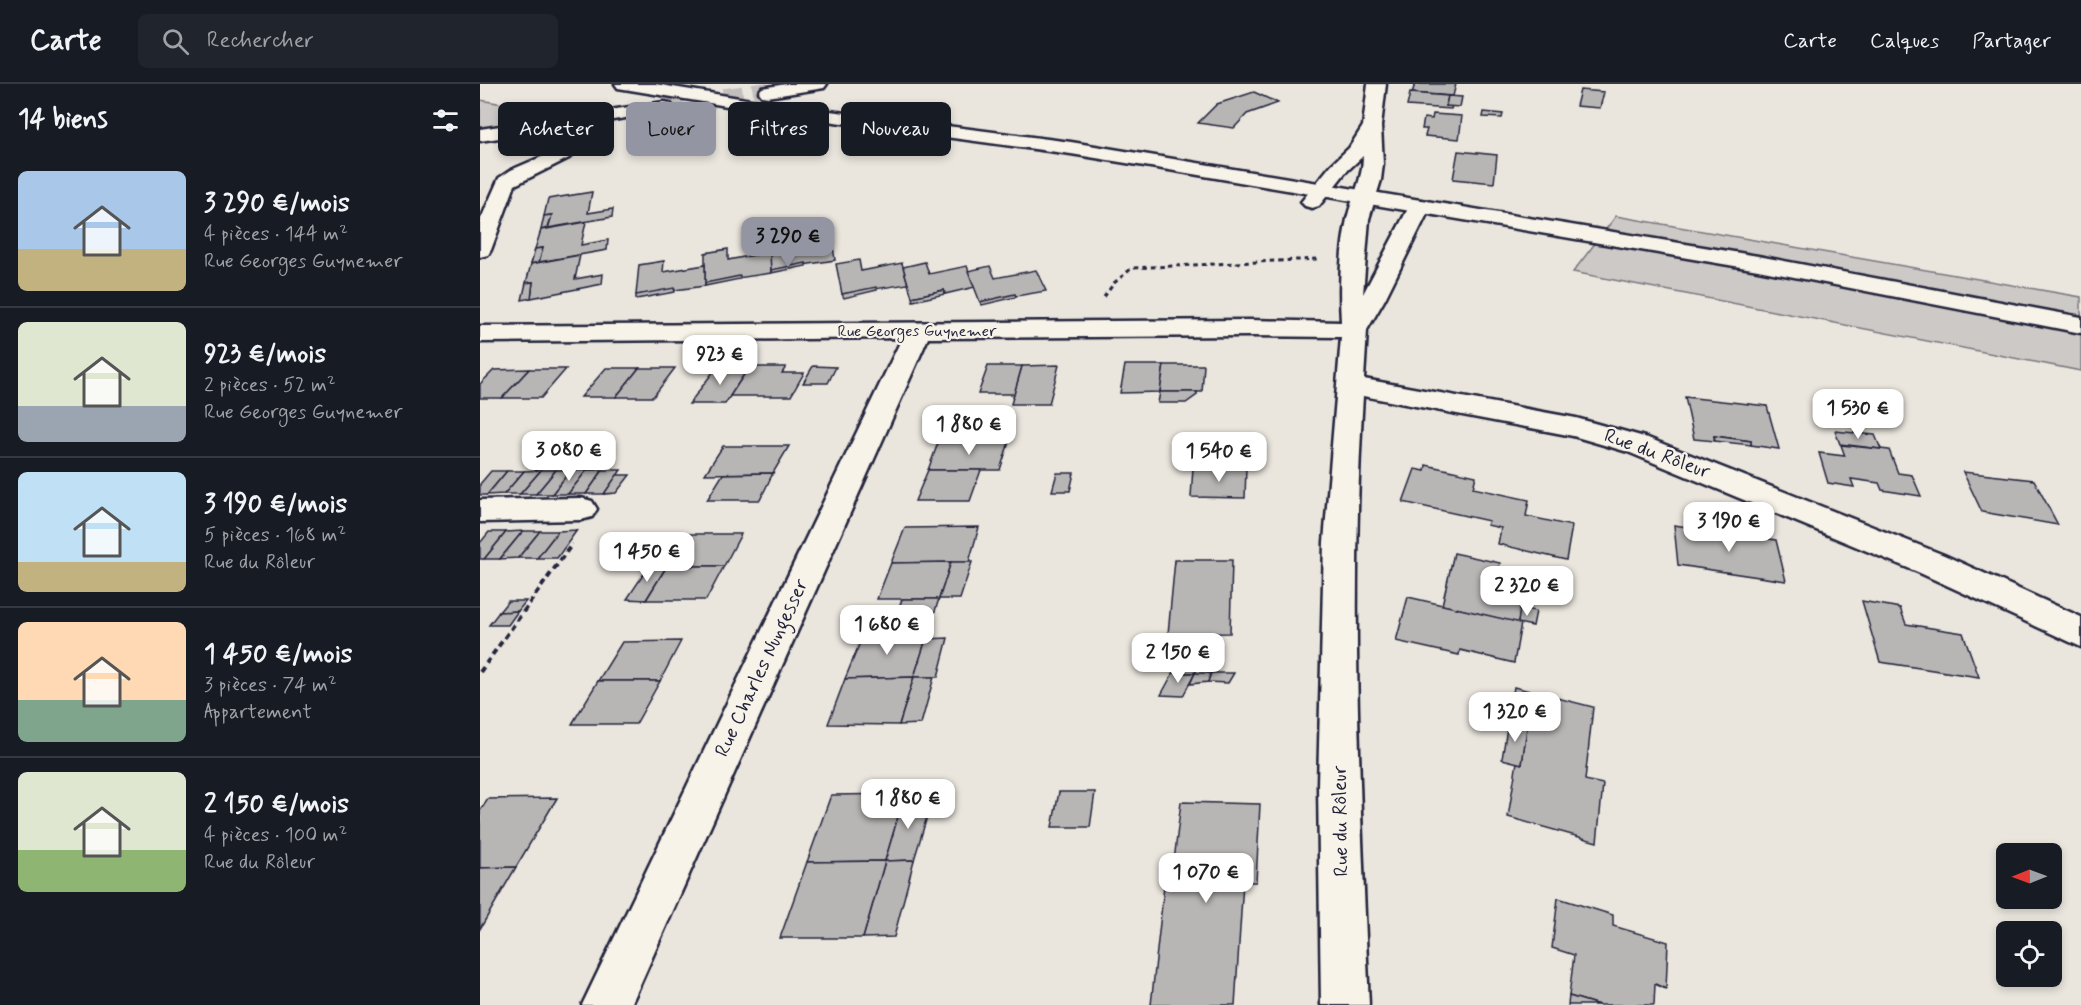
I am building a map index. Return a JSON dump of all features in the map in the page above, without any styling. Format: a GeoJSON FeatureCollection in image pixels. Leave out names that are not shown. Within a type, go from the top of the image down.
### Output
{"type":"FeatureCollection","features":[{"type":"Feature","properties":{"kind":"street"},"geometry":{"type":"LineString","coordinates":[[624,84],[771,100],[872,127],[1362,203],[2081,337]]}},
{"type":"Feature","properties":{"kind":"street"},"geometry":{"type":"LineString","coordinates":[[771,100],[818,84]]}},
{"type":"Feature","properties":{"kind":"street","name":"Rue du Rôleur"},"geometry":{"type":"LineString","coordinates":[[1345,1005],[1339,785],[1339,587],[1354,330],[1351,294],[1362,203],[1373,164],[1372,126],[1377,84]]}},
{"type":"Feature","properties":{"kind":"street"},"geometry":{"type":"LineString","coordinates":[[480,135],[626,113]]}},
{"type":"Feature","properties":{"kind":"street","name":"Rue du Rôleur"},"geometry":{"type":"LineString","coordinates":[[1317,196],[1338,169],[1356,152],[1372,126]]}},
{"type":"Feature","properties":{"kind":"street"},"geometry":{"type":"LineString","coordinates":[[480,250],[506,182],[558,156]]}},
{"type":"Feature","properties":{"kind":"street"},"geometry":{"type":"LineString","coordinates":[[1417,213],[1758,262],[2081,325]]}},
{"type":"Feature","properties":{"kind":"street","name":"Rue du Rôleur"},"geometry":{"type":"LineString","coordinates":[[1354,330],[1373,299],[1417,213]]}},
{"type":"Feature","properties":{"kind":"street","name":"Rue Georges Guynemer"},"geometry":{"type":"LineString","coordinates":[[480,334],[1249,328],[1354,330]]}},
{"type":"Feature","properties":{"kind":"street","name":"Rue Charles Nungesser"},"geometry":{"type":"LineString","coordinates":[[606,1005],[918,331]]}},
{"type":"Feature","properties":{"kind":"street","name":"Rue du Rôleur"},"geometry":{"type":"LineString","coordinates":[[1349,385],[1576,427],[1622,439],[1932,564],[2081,633]]}},
{"type":"Feature","properties":{"kind":"street"},"geometry":{"type":"LineString","coordinates":[[480,511],[581,509]]}},
{"type":"Feature","properties":{"kind":"path"},"geometry":{"type":"LineString","coordinates":[[1080,330],[1114,284],[1132,268],[1355,258]]}},
{"type":"Feature","properties":{"kind":"path"},"geometry":{"type":"LineString","coordinates":[[480,672],[597,509],[581,509]]}},
{"type":"Feature","properties":{"kind":"shaded area"},"geometry":{"type":"Polygon","coordinates":[[[480,100],[498,103],[498,126],[480,129],[480,100]]]}},
{"type":"Feature","properties":{"kind":"shaded area"},"geometry":{"type":"Polygon","coordinates":[[[1616,216],[2081,297],[2081,371],[1573,272],[1616,216]]]}},
{"type":"Feature","properties":{"kind":"building"},"geometry":{"type":"Polygon","coordinates":[[[1415,84],[1456,84],[1453,96],[1412,93],[1415,84]]]}},
{"type":"Feature","properties":{"kind":"building"},"geometry":{"type":"Polygon","coordinates":[[[1580,90],[1604,92],[1600,108],[1576,106],[1580,90]]]}},
{"type":"Feature","properties":{"kind":"building"},"geometry":{"type":"Polygon","coordinates":[[[1254,92],[1278,103],[1247,114],[1234,128],[1198,123],[1217,104],[1254,92]]]}},
{"type":"Feature","properties":{"kind":"building"},"geometry":{"type":"Polygon","coordinates":[[[1410,93],[1448,96],[1446,106],[1452,106],[1451,109],[1407,106],[1410,93]]]}},
{"type":"Feature","properties":{"kind":"building"},"geometry":{"type":"Polygon","coordinates":[[[1448,96],[1462,97],[1460,107],[1446,106],[1448,96]]]}},
{"type":"Feature","properties":{"kind":"building"},"geometry":{"type":"Polygon","coordinates":[[[1484,112],[1503,114],[1502,118],[1483,117],[1484,112]]]}},
{"type":"Feature","properties":{"kind":"building"},"geometry":{"type":"Polygon","coordinates":[[[1433,114],[1462,116],[1459,139],[1425,136],[1427,129],[1422,129],[1424,118],[1432,119],[1433,114]]]}},
{"type":"Feature","properties":{"kind":"building"},"geometry":{"type":"Polygon","coordinates":[[[1458,151],[1497,155],[1494,183],[1453,179],[1458,151]]]}},
{"type":"Feature","properties":{"kind":"building"},"geometry":{"type":"Polygon","coordinates":[[[592,192],[588,213],[613,209],[612,217],[548,228],[552,215],[544,216],[548,199],[592,192]]]}},
{"type":"Feature","properties":{"kind":"building"},"geometry":{"type":"Polygon","coordinates":[[[552,215],[548,228],[541,230],[544,216],[552,215]]]}},
{"type":"Feature","properties":{"kind":"building"},"geometry":{"type":"Polygon","coordinates":[[[586,222],[581,245],[608,240],[607,250],[539,262],[543,248],[535,249],[541,230],[586,222]]]}},
{"type":"Feature","properties":{"kind":"building"},"geometry":{"type":"Polygon","coordinates":[[[791,237],[792,248],[832,240],[835,260],[771,270],[768,241],[791,237]]]}},
{"type":"Feature","properties":{"kind":"building"},"geometry":{"type":"Polygon","coordinates":[[[543,248],[539,262],[531,264],[535,249],[543,248]]]}},
{"type":"Feature","properties":{"kind":"building"},"geometry":{"type":"Polygon","coordinates":[[[728,249],[728,260],[770,252],[771,273],[705,283],[705,253],[728,249]]]}},
{"type":"Feature","properties":{"kind":"building"},"geometry":{"type":"Polygon","coordinates":[[[580,255],[575,279],[603,274],[602,284],[531,298],[533,282],[526,283],[531,264],[580,255]]]}},
{"type":"Feature","properties":{"kind":"building"},"geometry":{"type":"Polygon","coordinates":[[[859,260],[861,271],[902,263],[908,284],[842,294],[836,264],[859,260]]]}},
{"type":"Feature","properties":{"kind":"building"},"geometry":{"type":"Polygon","coordinates":[[[664,261],[663,272],[705,265],[705,286],[636,295],[639,265],[664,261]]]}},
{"type":"Feature","properties":{"kind":"building"},"geometry":{"type":"Polygon","coordinates":[[[925,262],[929,274],[967,266],[975,287],[945,294],[944,290],[912,297],[903,267],[925,262]]]}},
{"type":"Feature","properties":{"kind":"building"},"geometry":{"type":"Polygon","coordinates":[[[806,263],[806,266],[771,273],[771,270],[806,263]]]}},
{"type":"Feature","properties":{"kind":"building"},"geometry":{"type":"Polygon","coordinates":[[[990,266],[995,278],[1036,270],[1046,291],[980,302],[968,271],[990,266]]]}},
{"type":"Feature","properties":{"kind":"building"},"geometry":{"type":"Polygon","coordinates":[[[740,276],[740,279],[705,286],[705,283],[740,276]]]}},
{"type":"Feature","properties":{"kind":"building"},"geometry":{"type":"Polygon","coordinates":[[[533,282],[531,298],[522,300],[526,283],[533,282]]]}},
{"type":"Feature","properties":{"kind":"building"},"geometry":{"type":"Polygon","coordinates":[[[876,287],[877,290],[844,298],[842,294],[876,287]]]}},
{"type":"Feature","properties":{"kind":"building"},"geometry":{"type":"Polygon","coordinates":[[[674,288],[675,292],[636,299],[636,295],[674,288]]]}},
{"type":"Feature","properties":{"kind":"building"},"geometry":{"type":"Polygon","coordinates":[[[944,290],[945,294],[913,301],[912,297],[944,290]]]}},
{"type":"Feature","properties":{"kind":"building"},"geometry":{"type":"Polygon","coordinates":[[[1015,294],[1016,297],[982,305],[980,302],[1015,294]]]}},
{"type":"Feature","properties":{"kind":"building"},"geometry":{"type":"Polygon","coordinates":[[[1059,365],[1049,404],[1011,404],[1022,366],[1059,365]]]}},
{"type":"Feature","properties":{"kind":"building"},"geometry":{"type":"Polygon","coordinates":[[[1125,365],[1164,365],[1160,392],[1120,393],[1125,365]]]}},
{"type":"Feature","properties":{"kind":"building"},"geometry":{"type":"Polygon","coordinates":[[[1164,365],[1204,365],[1202,392],[1160,392],[1164,365]]]}},
{"type":"Feature","properties":{"kind":"building"},"geometry":{"type":"Polygon","coordinates":[[[813,366],[836,367],[828,383],[803,383],[813,366]]]}},
{"type":"Feature","properties":{"kind":"building"},"geometry":{"type":"Polygon","coordinates":[[[988,366],[1022,366],[1014,394],[978,394],[988,366]]]}},
{"type":"Feature","properties":{"kind":"building"},"geometry":{"type":"Polygon","coordinates":[[[749,367],[725,404],[689,404],[716,368],[749,367]]]}},
{"type":"Feature","properties":{"kind":"building"},"geometry":{"type":"Polygon","coordinates":[[[749,367],[786,367],[782,373],[804,373],[791,396],[730,396],[749,367]]]}},
{"type":"Feature","properties":{"kind":"building"},"geometry":{"type":"Polygon","coordinates":[[[606,368],[639,368],[616,397],[581,397],[606,368]]]}},
{"type":"Feature","properties":{"kind":"building"},"geometry":{"type":"Polygon","coordinates":[[[639,368],[675,368],[653,397],[616,397],[639,368]]]}},
{"type":"Feature","properties":{"kind":"building"},"geometry":{"type":"Polygon","coordinates":[[[529,369],[566,369],[541,398],[502,398],[529,369]]]}},
{"type":"Feature","properties":{"kind":"building"},"geometry":{"type":"Polygon","coordinates":[[[529,369],[502,398],[480,398],[480,384],[494,370],[529,369]]]}},
{"type":"Feature","properties":{"kind":"building"},"geometry":{"type":"Polygon","coordinates":[[[1160,392],[1197,392],[1197,395],[1186,403],[1158,403],[1160,392]]]}},
{"type":"Feature","properties":{"kind":"building"},"geometry":{"type":"Polygon","coordinates":[[[1685,397],[1767,406],[1779,449],[1751,445],[1751,441],[1714,436],[1715,441],[1694,439],[1685,397]]]}},
{"type":"Feature","properties":{"kind":"building"},"geometry":{"type":"Polygon","coordinates":[[[1835,431],[1875,435],[1881,449],[1840,444],[1835,431]]]}},
{"type":"Feature","properties":{"kind":"building"},"geometry":{"type":"Polygon","coordinates":[[[1714,436],[1751,441],[1751,445],[1715,441],[1714,436]]]}},
{"type":"Feature","properties":{"kind":"building"},"geometry":{"type":"Polygon","coordinates":[[[1196,440],[1247,440],[1246,467],[1193,468],[1196,440]]]}},
{"type":"Feature","properties":{"kind":"building"},"geometry":{"type":"Polygon","coordinates":[[[1009,442],[1000,470],[928,470],[938,443],[1009,442]]]}},
{"type":"Feature","properties":{"kind":"building"},"geometry":{"type":"Polygon","coordinates":[[[1841,445],[1889,450],[1898,473],[1912,475],[1921,496],[1882,490],[1879,483],[1851,479],[1854,487],[1828,483],[1819,453],[1845,456],[1841,445]]]}},
{"type":"Feature","properties":{"kind":"building"},"geometry":{"type":"Polygon","coordinates":[[[723,446],[789,446],[773,473],[705,474],[723,446]]]}},
{"type":"Feature","properties":{"kind":"building"},"geometry":{"type":"Polygon","coordinates":[[[1426,465],[1476,476],[1473,488],[1529,500],[1526,516],[1572,526],[1566,560],[1498,544],[1501,528],[1487,525],[1489,521],[1403,502],[1415,469],[1425,471],[1426,465]]]}},
{"type":"Feature","properties":{"kind":"building"},"geometry":{"type":"Polygon","coordinates":[[[1246,467],[1245,498],[1191,497],[1193,468],[1246,467]]]}},
{"type":"Feature","properties":{"kind":"building"},"geometry":{"type":"Polygon","coordinates":[[[541,470],[556,470],[536,494],[520,494],[541,470]]]}},
{"type":"Feature","properties":{"kind":"building"},"geometry":{"type":"Polygon","coordinates":[[[541,470],[520,494],[504,494],[524,471],[541,470]]]}},
{"type":"Feature","properties":{"kind":"building"},"geometry":{"type":"Polygon","coordinates":[[[556,470],[571,470],[552,494],[536,494],[556,470]]]}},
{"type":"Feature","properties":{"kind":"building"},"geometry":{"type":"Polygon","coordinates":[[[571,470],[587,470],[568,494],[552,494],[571,470]]]}},
{"type":"Feature","properties":{"kind":"building"},"geometry":{"type":"Polygon","coordinates":[[[587,470],[603,470],[586,494],[568,494],[587,470]]]}},
{"type":"Feature","properties":{"kind":"building"},"geometry":{"type":"Polygon","coordinates":[[[603,470],[621,470],[604,494],[586,494],[603,470]]]}},
{"type":"Feature","properties":{"kind":"building"},"geometry":{"type":"Polygon","coordinates":[[[928,470],[981,470],[970,501],[915,501],[928,470]]]}},
{"type":"Feature","properties":{"kind":"building"},"geometry":{"type":"Polygon","coordinates":[[[491,471],[507,471],[487,495],[480,495],[480,484],[491,471]]]}},
{"type":"Feature","properties":{"kind":"building"},"geometry":{"type":"Polygon","coordinates":[[[507,471],[524,471],[504,494],[487,495],[507,471]]]}},
{"type":"Feature","properties":{"kind":"building"},"geometry":{"type":"Polygon","coordinates":[[[1963,472],[2034,480],[2058,525],[1982,512],[1963,472]]]}},
{"type":"Feature","properties":{"kind":"building"},"geometry":{"type":"Polygon","coordinates":[[[773,473],[760,500],[707,500],[723,474],[773,473]]]}},
{"type":"Feature","properties":{"kind":"building"},"geometry":{"type":"Polygon","coordinates":[[[1057,473],[1074,473],[1070,491],[1052,491],[1057,473]]]}},
{"type":"Feature","properties":{"kind":"building"},"geometry":{"type":"Polygon","coordinates":[[[617,475],[630,475],[616,493],[604,494],[617,475]]]}},
{"type":"Feature","properties":{"kind":"building"},"geometry":{"type":"Polygon","coordinates":[[[1674,525],[1776,540],[1786,581],[1678,565],[1674,525]]]}},
{"type":"Feature","properties":{"kind":"building"},"geometry":{"type":"Polygon","coordinates":[[[979,527],[969,562],[891,563],[905,528],[979,527]]]}},
{"type":"Feature","properties":{"kind":"building"},"geometry":{"type":"Polygon","coordinates":[[[577,530],[557,558],[537,558],[558,531],[577,530]]]}},
{"type":"Feature","properties":{"kind":"building"},"geometry":{"type":"Polygon","coordinates":[[[523,531],[500,559],[484,559],[506,532],[523,531]]]}},
{"type":"Feature","properties":{"kind":"building"},"geometry":{"type":"Polygon","coordinates":[[[523,531],[540,531],[518,558],[500,559],[523,531]]]}},
{"type":"Feature","properties":{"kind":"building"},"geometry":{"type":"Polygon","coordinates":[[[540,531],[558,531],[537,558],[518,558],[540,531]]]}},
{"type":"Feature","properties":{"kind":"building"},"geometry":{"type":"Polygon","coordinates":[[[489,532],[506,532],[484,559],[480,559],[480,543],[489,532]]]}},
{"type":"Feature","properties":{"kind":"building"},"geometry":{"type":"Polygon","coordinates":[[[687,534],[741,534],[724,566],[667,566],[687,534]]]}},
{"type":"Feature","properties":{"kind":"building"},"geometry":{"type":"Polygon","coordinates":[[[670,540],[684,540],[667,566],[655,566],[670,540]]]}},
{"type":"Feature","properties":{"kind":"building"},"geometry":{"type":"Polygon","coordinates":[[[1454,553],[1500,563],[1493,597],[1522,603],[1518,623],[1442,605],[1454,553]]]}},
{"type":"Feature","properties":{"kind":"building"},"geometry":{"type":"Polygon","coordinates":[[[1175,560],[1232,560],[1230,633],[1168,634],[1175,560]]]}},
{"type":"Feature","properties":{"kind":"building"},"geometry":{"type":"Polygon","coordinates":[[[951,562],[939,599],[877,599],[891,563],[951,562]]]}},
{"type":"Feature","properties":{"kind":"building"},"geometry":{"type":"Polygon","coordinates":[[[951,562],[972,562],[960,599],[939,599],[951,562]]]}},
{"type":"Feature","properties":{"kind":"building"},"geometry":{"type":"Polygon","coordinates":[[[649,566],[667,566],[646,600],[627,599],[649,566]]]}},
{"type":"Feature","properties":{"kind":"building"},"geometry":{"type":"Polygon","coordinates":[[[667,566],[724,566],[706,600],[646,600],[667,566]]]}},
{"type":"Feature","properties":{"kind":"building"},"geometry":{"type":"Polygon","coordinates":[[[1408,597],[1521,623],[1514,663],[1460,650],[1459,655],[1396,641],[1408,597]]]}},
{"type":"Feature","properties":{"kind":"building"},"geometry":{"type":"Polygon","coordinates":[[[902,599],[939,599],[933,617],[896,617],[902,599]]]}},
{"type":"Feature","properties":{"kind":"building"},"geometry":{"type":"Polygon","coordinates":[[[508,601],[526,601],[518,611],[499,612],[508,601]]]}},
{"type":"Feature","properties":{"kind":"building"},"geometry":{"type":"Polygon","coordinates":[[[1862,601],[1900,608],[1906,624],[1963,633],[1979,677],[1880,662],[1862,601]]]}},
{"type":"Feature","properties":{"kind":"building"},"geometry":{"type":"Polygon","coordinates":[[[1520,608],[1536,611],[1533,626],[1518,623],[1520,608]]]}},
{"type":"Feature","properties":{"kind":"building"},"geometry":{"type":"Polygon","coordinates":[[[518,611],[508,625],[489,625],[499,612],[518,611]]]}},
{"type":"Feature","properties":{"kind":"building"},"geometry":{"type":"Polygon","coordinates":[[[928,634],[914,677],[845,679],[863,635],[928,634]]]}},
{"type":"Feature","properties":{"kind":"building"},"geometry":{"type":"Polygon","coordinates":[[[948,638],[938,677],[914,677],[926,639],[948,638]]]}},
{"type":"Feature","properties":{"kind":"building"},"geometry":{"type":"Polygon","coordinates":[[[1192,638],[1215,639],[1195,673],[1173,673],[1192,638]]]}},
{"type":"Feature","properties":{"kind":"building"},"geometry":{"type":"Polygon","coordinates":[[[681,641],[660,681],[598,681],[622,642],[681,641]]]}},
{"type":"Feature","properties":{"kind":"building"},"geometry":{"type":"Polygon","coordinates":[[[1173,673],[1195,673],[1183,696],[1161,695],[1173,673]]]}},
{"type":"Feature","properties":{"kind":"building"},"geometry":{"type":"Polygon","coordinates":[[[1195,673],[1211,673],[1208,682],[1190,684],[1195,673]]]}},
{"type":"Feature","properties":{"kind":"building"},"geometry":{"type":"Polygon","coordinates":[[[1211,673],[1234,673],[1228,683],[1208,682],[1211,673]]]}},
{"type":"Feature","properties":{"kind":"building"},"geometry":{"type":"Polygon","coordinates":[[[914,677],[899,725],[828,724],[845,679],[914,677]]]}},
{"type":"Feature","properties":{"kind":"building"},"geometry":{"type":"Polygon","coordinates":[[[914,677],[934,677],[921,724],[899,725],[914,677]]]}},
{"type":"Feature","properties":{"kind":"building"},"geometry":{"type":"Polygon","coordinates":[[[598,681],[660,681],[636,724],[572,724],[598,681]]]}},
{"type":"Feature","properties":{"kind":"building"},"geometry":{"type":"Polygon","coordinates":[[[1514,687],[1593,707],[1585,780],[1603,784],[1597,842],[1508,817],[1517,762],[1522,764],[1527,727],[1508,722],[1514,687]]]}},
{"type":"Feature","properties":{"kind":"building"},"geometry":{"type":"Polygon","coordinates":[[[1508,722],[1527,727],[1522,764],[1502,759],[1508,722]]]}},
{"type":"Feature","properties":{"kind":"building"},"geometry":{"type":"Polygon","coordinates":[[[1059,792],[1095,792],[1090,827],[1052,827],[1059,792]]]}},
{"type":"Feature","properties":{"kind":"building"},"geometry":{"type":"Polygon","coordinates":[[[905,794],[885,861],[807,862],[831,795],[905,794]]]}},
{"type":"Feature","properties":{"kind":"building"},"geometry":{"type":"Polygon","coordinates":[[[557,798],[516,867],[480,868],[480,811],[488,799],[557,798]]]}},
{"type":"Feature","properties":{"kind":"building"},"geometry":{"type":"Polygon","coordinates":[[[903,800],[932,800],[914,860],[885,861],[903,800]]]}},
{"type":"Feature","properties":{"kind":"building"},"geometry":{"type":"Polygon","coordinates":[[[1181,802],[1260,804],[1256,882],[1243,882],[1235,1005],[1151,1005],[1165,877],[1172,878],[1181,802]]]}},
{"type":"Feature","properties":{"kind":"building"},"geometry":{"type":"Polygon","coordinates":[[[914,860],[894,937],[863,938],[885,861],[914,860]]]}},
{"type":"Feature","properties":{"kind":"building"},"geometry":{"type":"Polygon","coordinates":[[[885,861],[863,938],[780,938],[807,862],[885,861]]]}},
{"type":"Feature","properties":{"kind":"building"},"geometry":{"type":"Polygon","coordinates":[[[516,867],[480,929],[480,868],[516,867]]]}},
{"type":"Feature","properties":{"kind":"building"},"geometry":{"type":"Polygon","coordinates":[[[1558,898],[1613,915],[1613,926],[1668,942],[1666,989],[1655,984],[1654,1005],[1599,1005],[1569,996],[1574,955],[1552,948],[1558,898]]]}},
{"type":"Feature","properties":{"kind":"building"},"geometry":{"type":"Polygon","coordinates":[[[1569,996],[1599,1005],[1568,1005],[1569,996]]]}},
{"type":"Feature","properties":{"kind":"tunnel"},"geometry":{"type":"LineString","coordinates":[[699,102],[768,92]]}}]}
